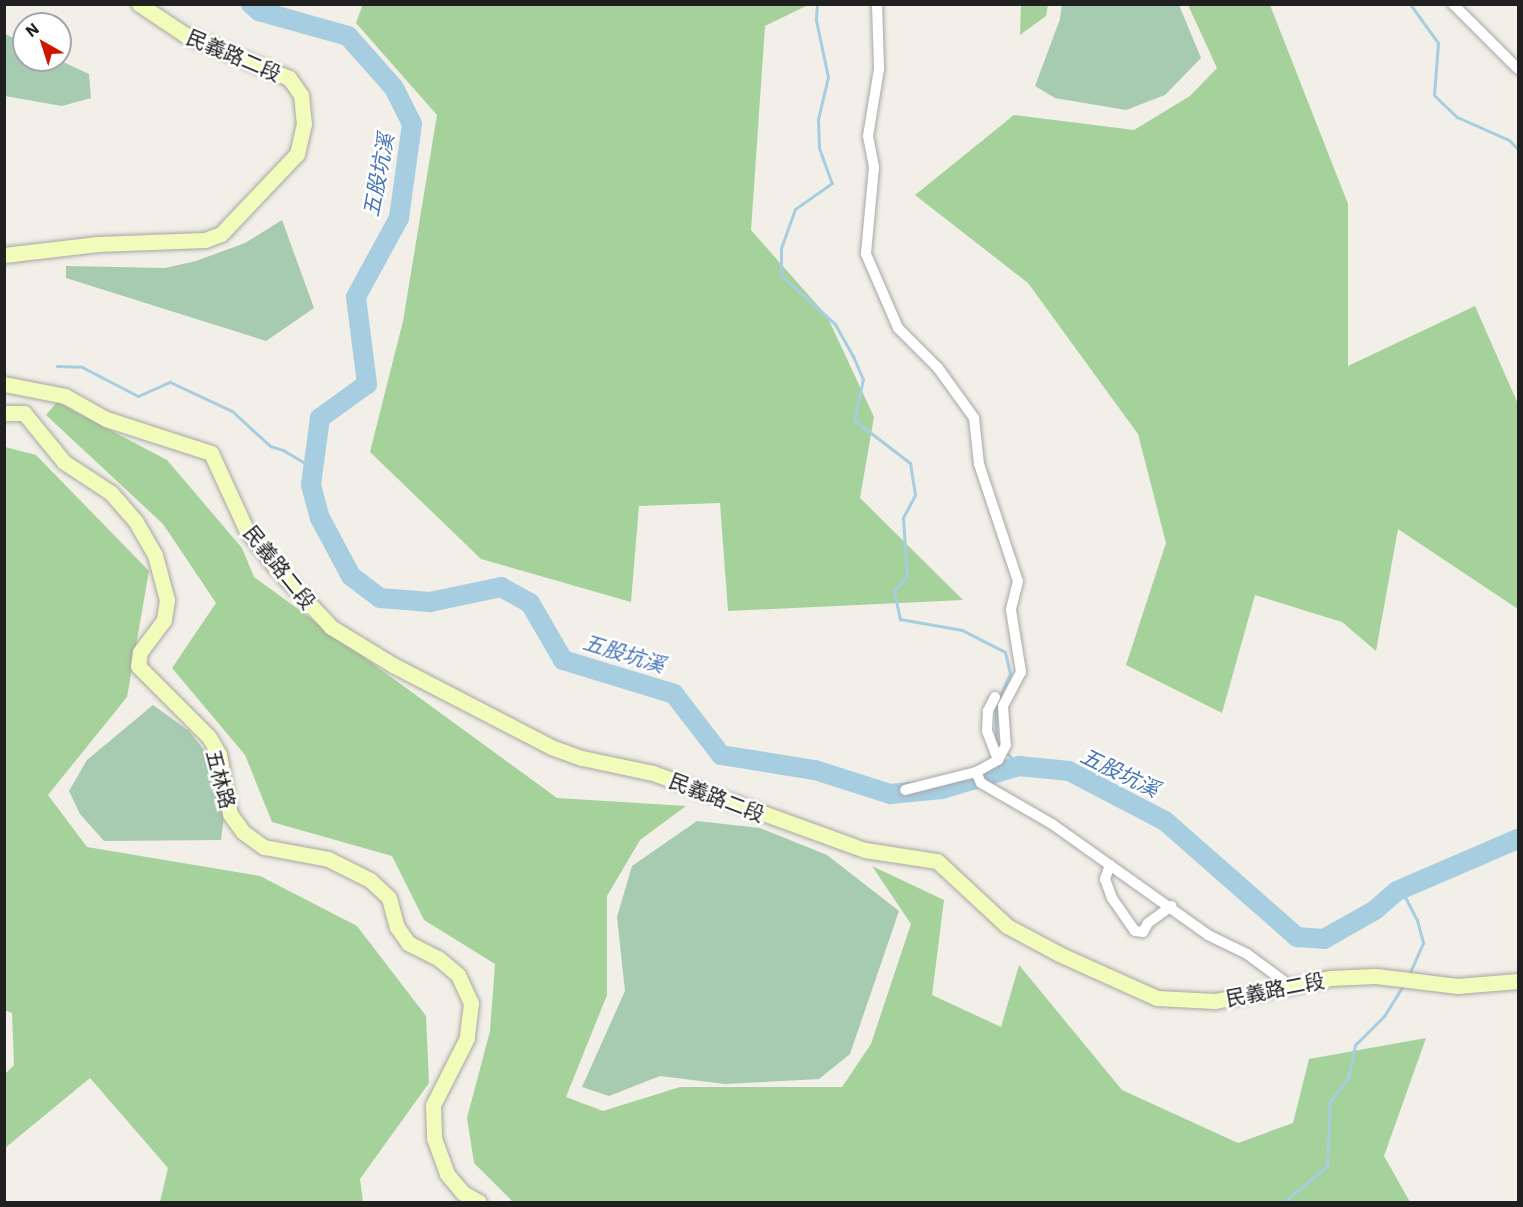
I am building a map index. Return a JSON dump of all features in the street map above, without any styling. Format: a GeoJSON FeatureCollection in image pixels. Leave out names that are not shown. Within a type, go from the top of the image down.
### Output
{"type":"FeatureCollection","features":[{"type":"Feature","properties":{"kind":"main road","name":"民義路二段"},"geometry":{"type":"LineString","coordinates":[[4,255],[97,244],[205,240],[221,234],[297,154],[304,124],[302,95],[289,78],[194,39],[139,4]]}},
{"type":"Feature","properties":{"kind":"main road","name":"民義路二段"},"geometry":{"type":"LineString","coordinates":[[4,384],[66,396],[106,419],[211,453],[259,548],[331,627],[393,665],[551,747],[582,758],[653,773],[865,850],[937,861],[1007,926],[1059,954],[1157,998],[1215,1001],[1256,995],[1289,985],[1330,978],[1406,980],[1457,986],[1518,981]]}},
{"type":"Feature","properties":{"kind":"main road","name":"五林路"},"geometry":{"type":"LineString","coordinates":[[4,413],[24,413],[64,462],[111,493],[136,522],[155,555],[167,600],[166,610],[164,620],[140,652],[138,666],[209,737],[219,754],[230,814],[243,832],[264,847],[328,859],[370,880],[389,898],[397,927],[408,943],[438,958],[458,975],[471,1003],[467,1038],[433,1105],[434,1138],[447,1174],[463,1193],[479,1203]]}},
{"type":"Feature","properties":{"kind":"street"},"geometry":{"type":"LineString","coordinates":[[877,4],[879,69],[868,136],[874,167],[866,255],[898,328],[938,368],[974,418],[979,464],[999,532],[1014,561],[1018,581],[1011,610],[1021,672],[1003,706],[1006,745],[998,760],[976,772],[905,789]]}},
{"type":"Feature","properties":{"kind":"street"},"geometry":{"type":"LineString","coordinates":[[1453,4],[1518,69]]}},
{"type":"Feature","properties":{"kind":"street"},"geometry":{"type":"LineString","coordinates":[[995,697],[988,711],[987,731],[998,760]]}},
{"type":"Feature","properties":{"kind":"street"},"geometry":{"type":"LineString","coordinates":[[976,772],[981,783],[1052,824],[1208,934],[1247,954],[1289,985]]}},
{"type":"Feature","properties":{"kind":"street"},"geometry":{"type":"LineString","coordinates":[[1110,865],[1105,879],[1112,898],[1135,931],[1143,932],[1148,923],[1171,906]]}},
{"type":"Feature","properties":{"kind":"green space"},"geometry":{"type":"Polygon","coordinates":[[[363,4],[808,5],[765,26],[751,230],[827,316],[874,417],[860,498],[963,600],[728,611],[720,503],[639,506],[631,602],[481,559],[370,452],[403,321],[437,115],[356,23],[363,4]]]}},
{"type":"Feature","properties":{"kind":"green space"},"geometry":{"type":"Polygon","coordinates":[[[1062,4],[1179,5],[1201,58],[1165,95],[1126,110],[1055,98],[1035,86],[1060,19],[1062,4]]]}},
{"type":"Feature","properties":{"kind":"green space"},"geometry":{"type":"Polygon","coordinates":[[[1021,5],[1048,5],[1046,16],[1020,35],[1021,5]]]}},
{"type":"Feature","properties":{"kind":"green space"},"geometry":{"type":"Polygon","coordinates":[[[1188,5],[1270,5],[1348,204],[1348,366],[1475,306],[1518,404],[1518,609],[1398,529],[1376,651],[1342,622],[1255,595],[1222,713],[1126,665],[1166,543],[1138,434],[1028,283],[915,195],[1014,115],[1134,130],[1190,96],[1217,68],[1188,5]]]}},
{"type":"Feature","properties":{"kind":"green space"},"geometry":{"type":"Polygon","coordinates":[[[5,34],[12,37],[12,72],[72,72],[72,66],[89,74],[91,98],[62,106],[5,96],[5,34]]]}},
{"type":"Feature","properties":{"kind":"green space"},"geometry":{"type":"Polygon","coordinates":[[[282,220],[314,308],[266,341],[66,278],[66,266],[165,268],[196,261],[245,243],[282,220]]]}},
{"type":"Feature","properties":{"kind":"green space"},"geometry":{"type":"Polygon","coordinates":[[[57,402],[167,460],[242,548],[254,577],[557,798],[686,806],[640,840],[607,896],[607,995],[566,1097],[603,1111],[680,1087],[842,1087],[871,1044],[911,924],[872,866],[944,900],[932,995],[1001,1027],[1019,965],[1122,1090],[1238,1143],[1293,1123],[1309,1059],[1426,1038],[1384,1156],[1410,1202],[513,1202],[474,1163],[467,1118],[490,1031],[495,964],[424,920],[392,856],[272,822],[245,755],[172,668],[216,603],[163,524],[46,415],[57,402]]]}},
{"type":"Feature","properties":{"kind":"green space"},"geometry":{"type":"Polygon","coordinates":[[[5,447],[36,455],[149,571],[127,697],[48,795],[87,847],[260,876],[357,926],[426,1016],[429,1083],[360,1179],[363,1202],[160,1202],[168,1168],[90,1078],[5,1148],[4,1075],[14,1065],[12,1013],[4,1010],[5,447]]]}},
{"type":"Feature","properties":{"kind":"green space"},"geometry":{"type":"Polygon","coordinates":[[[153,705],[189,731],[221,771],[225,809],[221,840],[104,841],[80,814],[69,791],[87,760],[153,705]]]}},
{"type":"Feature","properties":{"kind":"green space"},"geometry":{"type":"Polygon","coordinates":[[[697,821],[760,828],[827,855],[899,911],[850,1054],[819,1079],[725,1084],[660,1076],[609,1096],[582,1087],[625,991],[617,917],[632,866],[697,821]]]}},
{"type":"Feature","properties":{"kind":"waterway","name":"五股坑溪"},"geometry":{"type":"LineString","coordinates":[[251,4],[259,11],[348,36],[394,88],[412,124],[399,218],[356,297],[367,384],[320,418],[311,485],[320,518],[351,576],[380,598],[430,602],[501,587],[530,603],[563,660],[674,694],[721,755],[815,770],[890,794],[942,789],[1019,766],[1069,771],[1165,821],[1297,937],[1324,939],[1375,910],[1397,891],[1518,839]]}},
{"type":"Feature","properties":{"kind":"waterway"},"geometry":{"type":"LineString","coordinates":[[817,4],[816,20],[828,77],[818,119],[819,148],[832,183],[795,209],[781,248],[781,275],[835,324],[853,356],[863,379],[854,420],[910,463],[915,495],[903,518],[907,576],[894,591],[900,619],[962,630],[1005,652],[1010,674],[999,698]]}},
{"type":"Feature","properties":{"kind":"waterway"},"geometry":{"type":"LineString","coordinates":[[1410,4],[1438,43],[1434,95],[1457,117],[1509,140],[1518,149]]}},
{"type":"Feature","properties":{"kind":"waterway"},"geometry":{"type":"LineString","coordinates":[[57,366],[82,367],[138,396],[170,382],[232,411],[270,446],[283,450],[313,468]]}},
{"type":"Feature","properties":{"kind":"waterway"},"geometry":{"type":"LineString","coordinates":[[996,707],[996,742],[1019,766]]}},
{"type":"Feature","properties":{"kind":"waterway"},"geometry":{"type":"LineString","coordinates":[[1401,889],[1417,920],[1423,943],[1409,974]]}},
{"type":"Feature","properties":{"kind":"waterway"},"geometry":{"type":"LineString","coordinates":[[1284,1202],[1327,1166],[1330,1101],[1348,1078],[1355,1045],[1384,1016],[1405,983]]}}]}
